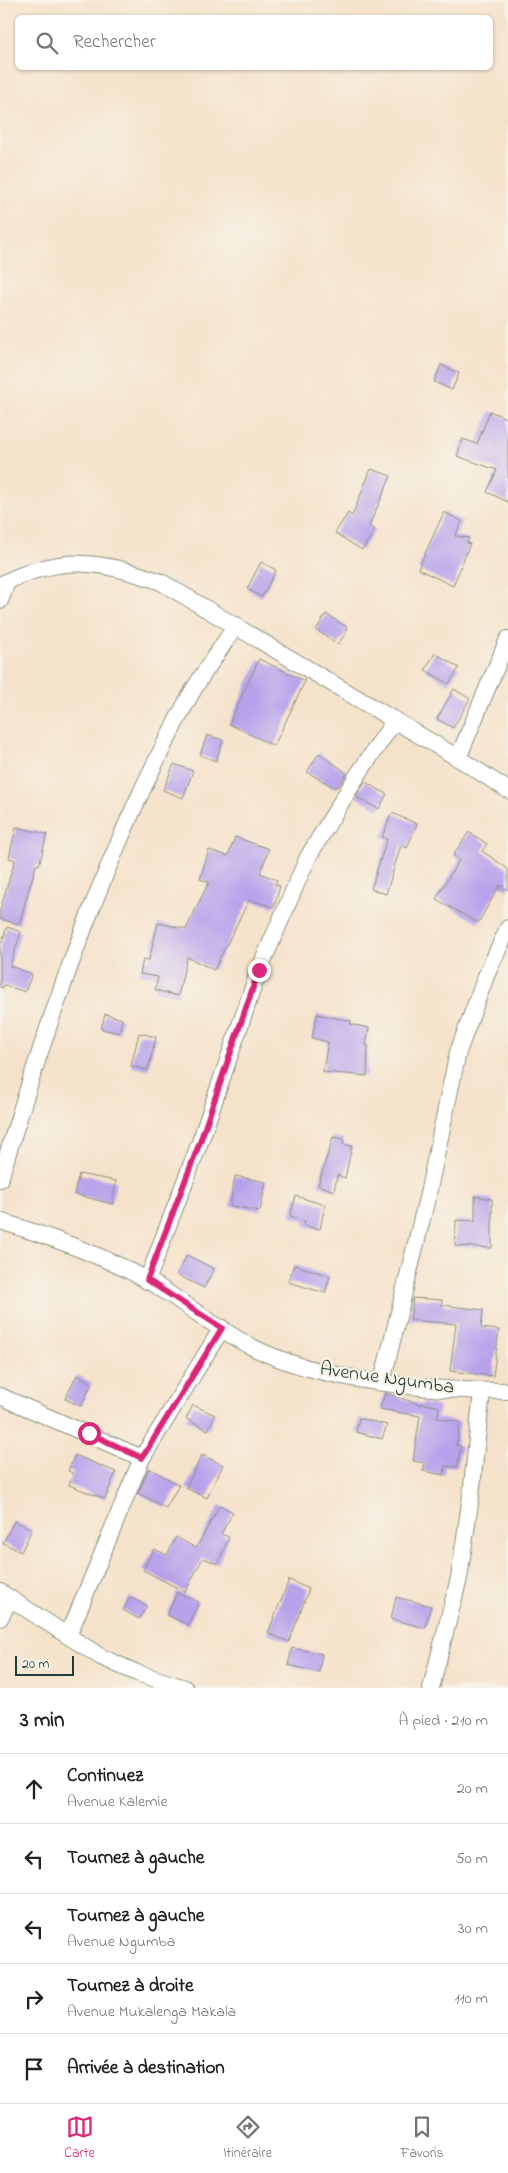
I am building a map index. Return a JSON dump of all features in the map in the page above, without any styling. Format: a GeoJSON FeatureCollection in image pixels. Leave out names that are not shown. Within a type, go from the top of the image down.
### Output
{"type":"FeatureCollection","features":[{"type":"Feature","properties":{"kind":"street"},"geometry":{"type":"LineString","coordinates":[[0,600],[3,583],[38,568],[85,562],[109,566],[161,582],[395,720],[508,790]]}},
{"type":"Feature","properties":{"kind":"street"},"geometry":{"type":"LineString","coordinates":[[0,1180],[51,1021],[103,878],[150,774],[188,700],[236,625]]}},
{"type":"Feature","properties":{"kind":"street"},"geometry":{"type":"LineString","coordinates":[[458,758],[508,639]]}},
{"type":"Feature","properties":{"kind":"street"},"geometry":{"type":"LineString","coordinates":[[147,1280],[200,1142],[259,970],[308,857],[395,720]]}},
{"type":"Feature","properties":{"kind":"street"},"geometry":{"type":"LineString","coordinates":[[382,1382],[428,1194],[458,1052],[486,976],[508,928]]}},
{"type":"Feature","properties":{"kind":"street","name":"Avenue Ngumba"},"geometry":{"type":"LineString","coordinates":[[0,1221],[59,1239],[147,1280],[253,1347],[281,1359],[320,1371],[382,1382],[482,1391],[508,1391]]}},
{"type":"Feature","properties":{"kind":"street"},"geometry":{"type":"LineString","coordinates":[[68,1636],[142,1458],[222,1328]]}},
{"type":"Feature","properties":{"kind":"street"},"geometry":{"type":"LineString","coordinates":[[430,1688],[459,1578],[471,1496],[482,1391]]}},
{"type":"Feature","properties":{"kind":"street"},"geometry":{"type":"LineString","coordinates":[[0,1396],[142,1458]]}},
{"type":"Feature","properties":{"kind":"street"},"geometry":{"type":"LineString","coordinates":[[0,1618],[5,1596],[101,1657],[137,1673],[185,1688]]}},
{"type":"Feature","properties":{"kind":"building"},"geometry":{"type":"Polygon","coordinates":[[[441,365],[459,373],[452,390],[434,382],[441,365]]]}},
{"type":"Feature","properties":{"kind":"building"},"geometry":{"type":"Polygon","coordinates":[[[490,411],[508,419],[508,502],[487,492],[497,470],[457,456],[463,439],[477,444],[490,411]]]}},
{"type":"Feature","properties":{"kind":"building"},"geometry":{"type":"Polygon","coordinates":[[[371,469],[391,476],[369,526],[375,530],[362,550],[335,533],[348,513],[352,516],[371,469]]]}},
{"type":"Feature","properties":{"kind":"building"},"geometry":{"type":"Polygon","coordinates":[[[444,512],[462,521],[455,536],[469,538],[467,543],[470,544],[453,586],[418,569],[444,512]]]}},
{"type":"Feature","properties":{"kind":"building"},"geometry":{"type":"Polygon","coordinates":[[[261,562],[276,570],[262,597],[247,589],[261,562]]]}},
{"type":"Feature","properties":{"kind":"building"},"geometry":{"type":"Polygon","coordinates":[[[326,614],[347,627],[345,630],[347,631],[338,644],[316,630],[326,614]]]}},
{"type":"Feature","properties":{"kind":"building"},"geometry":{"type":"Polygon","coordinates":[[[435,653],[459,668],[449,684],[425,670],[435,653]]]}},
{"type":"Feature","properties":{"kind":"building"},"geometry":{"type":"Polygon","coordinates":[[[259,659],[305,681],[274,746],[229,724],[259,659]]]}},
{"type":"Feature","properties":{"kind":"building"},"geometry":{"type":"Polygon","coordinates":[[[454,689],[470,699],[453,728],[437,719],[454,689]]]}},
{"type":"Feature","properties":{"kind":"building"},"geometry":{"type":"Polygon","coordinates":[[[207,735],[223,740],[216,761],[200,755],[207,735]]]}},
{"type":"Feature","properties":{"kind":"building"},"geometry":{"type":"Polygon","coordinates":[[[319,753],[347,773],[338,787],[336,786],[335,788],[307,772],[319,753]]]}},
{"type":"Feature","properties":{"kind":"building"},"geometry":{"type":"Polygon","coordinates":[[[174,764],[193,771],[183,798],[163,790],[174,764]]]}},
{"type":"Feature","properties":{"kind":"building"},"geometry":{"type":"Polygon","coordinates":[[[365,782],[387,794],[379,809],[356,797],[365,782]]]}},
{"type":"Feature","properties":{"kind":"building"},"geometry":{"type":"Polygon","coordinates":[[[392,813],[417,824],[407,848],[401,845],[386,894],[371,889],[387,839],[382,837],[392,813]]]}},
{"type":"Feature","properties":{"kind":"building"},"geometry":{"type":"Polygon","coordinates":[[[16,827],[47,834],[39,865],[36,865],[19,924],[0,919],[0,910],[15,860],[9,858],[16,827]]]}},
{"type":"Feature","properties":{"kind":"building"},"geometry":{"type":"Polygon","coordinates":[[[469,832],[487,844],[482,851],[508,869],[508,890],[500,885],[478,923],[436,899],[459,860],[453,855],[469,832]]]}},
{"type":"Feature","properties":{"kind":"building"},"geometry":{"type":"Polygon","coordinates":[[[235,837],[269,849],[260,873],[277,880],[275,885],[280,886],[274,907],[249,900],[214,970],[187,957],[178,996],[155,990],[158,977],[140,974],[143,959],[149,960],[158,923],[186,929],[209,882],[200,879],[209,850],[228,856],[235,837]]]}},
{"type":"Feature","properties":{"kind":"building"},"geometry":{"type":"Polygon","coordinates":[[[7,927],[21,932],[10,966],[32,974],[25,992],[4,985],[3,988],[0,987],[0,947],[7,927]]]}},
{"type":"Feature","properties":{"kind":"building"},"geometry":{"type":"Polygon","coordinates":[[[105,1014],[122,1019],[119,1033],[101,1029],[105,1014]]]}},
{"type":"Feature","properties":{"kind":"building"},"geometry":{"type":"Polygon","coordinates":[[[317,1014],[351,1021],[350,1024],[369,1028],[366,1045],[368,1045],[367,1076],[323,1072],[328,1042],[312,1038],[317,1014]]]}},
{"type":"Feature","properties":{"kind":"building"},"geometry":{"type":"Polygon","coordinates":[[[139,1033],[156,1037],[148,1070],[131,1066],[139,1033]]]}},
{"type":"Feature","properties":{"kind":"building"},"geometry":{"type":"Polygon","coordinates":[[[333,1137],[344,1139],[343,1144],[352,1146],[345,1178],[337,1175],[334,1191],[318,1185],[333,1137]]]}},
{"type":"Feature","properties":{"kind":"building"},"geometry":{"type":"Polygon","coordinates":[[[79,1174],[116,1181],[112,1204],[74,1194],[79,1174]]]}},
{"type":"Feature","properties":{"kind":"building"},"geometry":{"type":"Polygon","coordinates":[[[235,1176],[266,1182],[260,1211],[230,1206],[235,1176]]]}},
{"type":"Feature","properties":{"kind":"building"},"geometry":{"type":"Polygon","coordinates":[[[296,1196],[325,1205],[320,1229],[304,1226],[305,1221],[290,1216],[296,1196]]]}},
{"type":"Feature","properties":{"kind":"building"},"geometry":{"type":"Polygon","coordinates":[[[475,1196],[492,1199],[492,1248],[455,1246],[456,1220],[475,1221],[475,1196]]]}},
{"type":"Feature","properties":{"kind":"building"},"geometry":{"type":"Polygon","coordinates":[[[187,1255],[214,1269],[204,1288],[177,1275],[187,1255]]]}},
{"type":"Feature","properties":{"kind":"building"},"geometry":{"type":"Polygon","coordinates":[[[294,1265],[330,1276],[325,1293],[288,1282],[294,1265]]]}},
{"type":"Feature","properties":{"kind":"building"},"geometry":{"type":"Polygon","coordinates":[[[413,1298],[442,1300],[442,1305],[483,1310],[481,1328],[499,1330],[493,1376],[450,1371],[456,1324],[410,1320],[413,1298]]]}},
{"type":"Feature","properties":{"kind":"building"},"geometry":{"type":"Polygon","coordinates":[[[77,1375],[92,1383],[81,1406],[65,1399],[77,1375]]]}},
{"type":"Feature","properties":{"kind":"building"},"geometry":{"type":"Polygon","coordinates":[[[385,1393],[422,1405],[422,1403],[439,1407],[437,1418],[460,1422],[456,1445],[461,1446],[457,1467],[445,1466],[444,1475],[423,1471],[425,1463],[413,1461],[420,1416],[380,1409],[385,1393]]]}},
{"type":"Feature","properties":{"kind":"building"},"geometry":{"type":"Polygon","coordinates":[[[193,1405],[215,1415],[208,1430],[186,1419],[193,1405]]]}},
{"type":"Feature","properties":{"kind":"building"},"geometry":{"type":"Polygon","coordinates":[[[359,1418],[387,1425],[382,1439],[356,1432],[359,1418]]]}},
{"type":"Feature","properties":{"kind":"building"},"geometry":{"type":"Polygon","coordinates":[[[75,1455],[116,1472],[105,1499],[69,1485],[73,1473],[68,1471],[75,1455]]]}},
{"type":"Feature","properties":{"kind":"building"},"geometry":{"type":"Polygon","coordinates":[[[202,1455],[223,1465],[207,1498],[186,1488],[202,1455]]]}},
{"type":"Feature","properties":{"kind":"building"},"geometry":{"type":"Polygon","coordinates":[[[149,1468],[179,1485],[166,1508],[138,1493],[149,1468]]]}},
{"type":"Feature","properties":{"kind":"building"},"geometry":{"type":"Polygon","coordinates":[[[220,1505],[233,1512],[221,1534],[229,1537],[218,1564],[203,1558],[185,1592],[143,1570],[154,1549],[167,1555],[176,1537],[196,1548],[220,1505]]]}},
{"type":"Feature","properties":{"kind":"building"},"geometry":{"type":"Polygon","coordinates":[[[14,1521],[32,1529],[21,1552],[3,1543],[14,1521]]]}},
{"type":"Feature","properties":{"kind":"building"},"geometry":{"type":"Polygon","coordinates":[[[289,1580],[309,1589],[289,1642],[268,1633],[289,1580]]]}},
{"type":"Feature","properties":{"kind":"building"},"geometry":{"type":"Polygon","coordinates":[[[177,1592],[199,1602],[188,1625],[167,1615],[177,1592]]]}},
{"type":"Feature","properties":{"kind":"building"},"geometry":{"type":"Polygon","coordinates":[[[130,1597],[147,1606],[139,1619],[123,1610],[130,1597]]]}},
{"type":"Feature","properties":{"kind":"building"},"geometry":{"type":"Polygon","coordinates":[[[396,1597],[431,1606],[425,1628],[391,1619],[396,1597]]]}},
{"type":"Feature","properties":{"kind":"building"},"geometry":{"type":"Polygon","coordinates":[[[292,1648],[322,1654],[319,1672],[288,1665],[292,1648]]]}},
{"type":"Feature","properties":{"kind":"route"},"geometry":{"type":"LineString","coordinates":[[89,1433],[142,1458],[222,1328],[147,1280],[200,1142],[232,1044],[259,970]]}}]}
